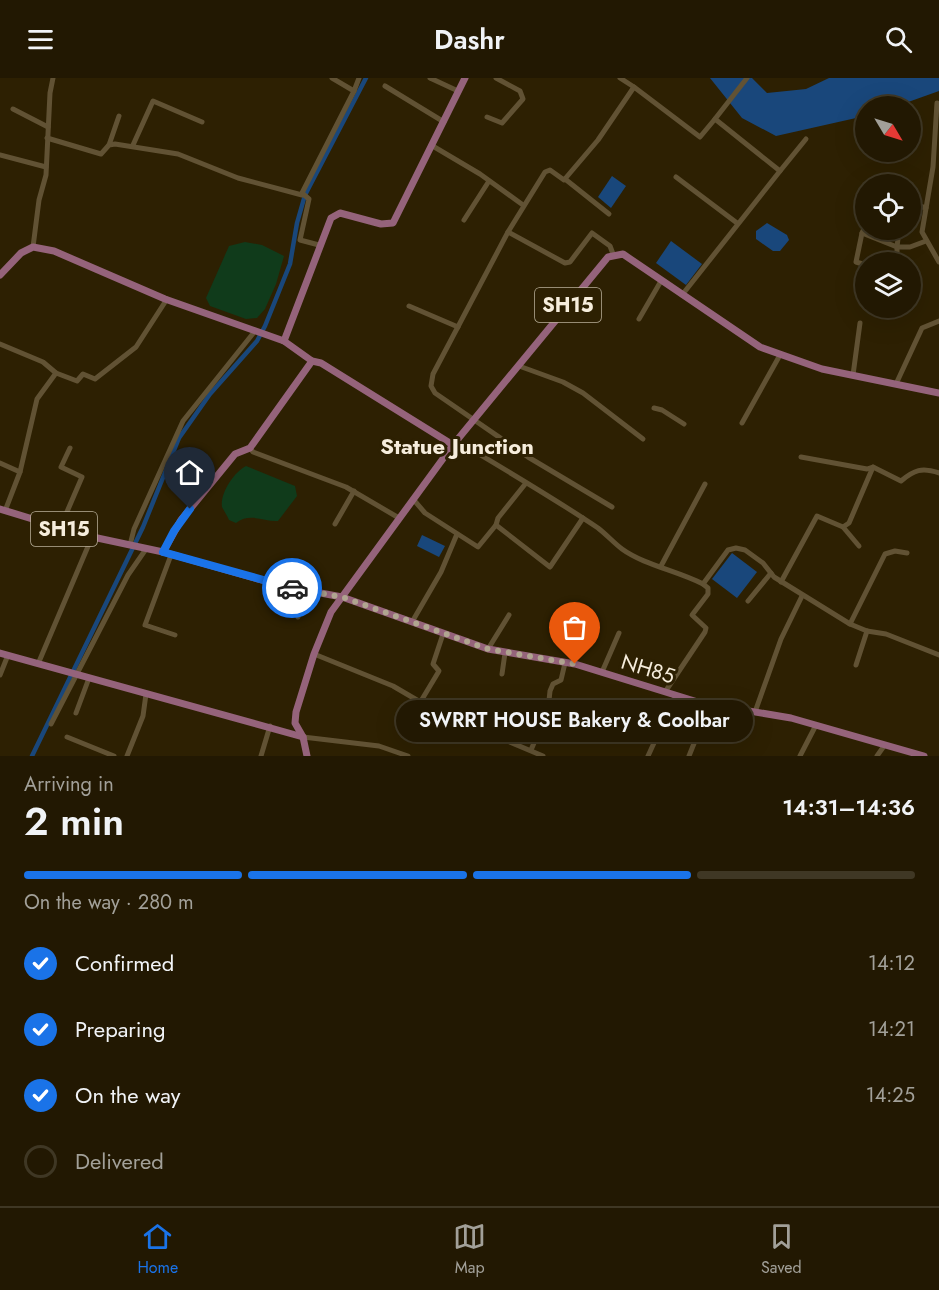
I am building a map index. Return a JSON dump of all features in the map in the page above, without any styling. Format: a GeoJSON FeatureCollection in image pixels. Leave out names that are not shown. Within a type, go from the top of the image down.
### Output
{"type":"FeatureCollection","features":[{"type":"Feature","properties":{"kind":"main road"},"geometry":{"type":"LineString","coordinates":[[284,341],[334,214],[342,213],[381,224],[393,223],[465,78]]}},
{"type":"Feature","properties":{"kind":"main road"},"geometry":{"type":"LineString","coordinates":[[0,275],[21,253],[33,247],[54,251],[167,299],[284,341],[312,361],[321,363],[455,443],[332,612],[314,654],[296,712],[296,723],[303,736],[307,756]]}},
{"type":"Feature","properties":{"kind":"main road"},"geometry":{"type":"LineString","coordinates":[[613,254],[623,254],[746,339],[780,355],[853,375],[939,393]]}},
{"type":"Feature","properties":{"kind":"main road","name":"SH15"},"geometry":{"type":"LineString","coordinates":[[455,443],[601,264],[613,254]]}},
{"type":"Feature","properties":{"kind":"main road"},"geometry":{"type":"LineString","coordinates":[[167,553],[182,520],[235,454],[250,447],[312,361]]}},
{"type":"Feature","properties":{"kind":"main road","name":"SH15"},"geometry":{"type":"LineString","coordinates":[[3,510],[92,537],[167,553],[283,586],[342,597]]}},
{"type":"Feature","properties":{"kind":"main road","name":"NH85"},"geometry":{"type":"LineString","coordinates":[[342,597],[488,649],[602,672],[706,704],[791,717],[924,756]]}},
{"type":"Feature","properties":{"kind":"main road"},"geometry":{"type":"LineString","coordinates":[[4,654],[303,736]]}},
{"type":"Feature","properties":{"kind":"street"},"geometry":{"type":"LineString","coordinates":[[33,247],[46,167],[53,78]]}},
{"type":"Feature","properties":{"kind":"street"},"geometry":{"type":"LineString","coordinates":[[332,78],[354,91]]}},
{"type":"Feature","properties":{"kind":"street"},"geometry":{"type":"LineString","coordinates":[[303,196],[359,78]]}},
{"type":"Feature","properties":{"kind":"street"},"geometry":{"type":"LineString","coordinates":[[430,78],[458,91]]}},
{"type":"Feature","properties":{"kind":"street"},"geometry":{"type":"LineString","coordinates":[[487,117],[502,123],[523,99],[520,91],[496,78]]}},
{"type":"Feature","properties":{"kind":"street"},"geometry":{"type":"LineString","coordinates":[[620,78],[700,137],[747,78]]}},
{"type":"Feature","properties":{"kind":"street"},"geometry":{"type":"LineString","coordinates":[[385,86],[444,122]]}},
{"type":"Feature","properties":{"kind":"street"},"geometry":{"type":"LineString","coordinates":[[565,179],[598,140],[634,87]]}},
{"type":"Feature","properties":{"kind":"street"},"geometry":{"type":"LineString","coordinates":[[133,145],[153,101],[202,122]]}},
{"type":"Feature","properties":{"kind":"street"},"geometry":{"type":"LineString","coordinates":[[937,103],[933,167],[922,232],[939,262]]}},
{"type":"Feature","properties":{"kind":"street"},"geometry":{"type":"LineString","coordinates":[[13,109],[48,127]]}},
{"type":"Feature","properties":{"kind":"street"},"geometry":{"type":"LineString","coordinates":[[47,138],[101,154],[109,145],[119,116]]}},
{"type":"Feature","properties":{"kind":"street"},"geometry":{"type":"LineString","coordinates":[[715,119],[780,171]]}},
{"type":"Feature","properties":{"kind":"street"},"geometry":{"type":"LineString","coordinates":[[682,295],[736,223],[806,139]]}},
{"type":"Feature","properties":{"kind":"street"},"geometry":{"type":"LineString","coordinates":[[109,145],[133,145],[186,156],[238,178],[303,196],[309,199],[300,240],[320,245]]}},
{"type":"Feature","properties":{"kind":"street"},"geometry":{"type":"LineString","coordinates":[[431,145],[523,205]]}},
{"type":"Feature","properties":{"kind":"street"},"geometry":{"type":"LineString","coordinates":[[0,154],[46,167]]}},
{"type":"Feature","properties":{"kind":"street"},"geometry":{"type":"LineString","coordinates":[[609,214],[565,179],[550,170],[545,172],[508,232],[433,374],[431,386],[435,393],[473,421],[612,507]]}},
{"type":"Feature","properties":{"kind":"street"},"geometry":{"type":"LineString","coordinates":[[676,177],[736,223]]}},
{"type":"Feature","properties":{"kind":"street"},"geometry":{"type":"LineString","coordinates":[[464,220],[489,181]]}},
{"type":"Feature","properties":{"kind":"street"},"geometry":{"type":"LineString","coordinates":[[921,206],[926,208]]}},
{"type":"Feature","properties":{"kind":"street"},"geometry":{"type":"LineString","coordinates":[[508,232],[565,263],[570,262],[592,233],[610,246],[613,254]]}},
{"type":"Feature","properties":{"kind":"street"},"geometry":{"type":"LineString","coordinates":[[881,240],[897,246],[910,247],[926,241]]}},
{"type":"Feature","properties":{"kind":"street"},"geometry":{"type":"LineString","coordinates":[[897,252],[898,240]]}},
{"type":"Feature","properties":{"kind":"street"},"geometry":{"type":"LineString","coordinates":[[639,319],[661,281]]}},
{"type":"Feature","properties":{"kind":"street"},"geometry":{"type":"LineString","coordinates":[[0,344],[43,362],[56,373],[77,381],[83,374],[95,379],[136,347],[167,299]]}},
{"type":"Feature","properties":{"kind":"street"},"geometry":{"type":"LineString","coordinates":[[409,306],[458,327]]}},
{"type":"Feature","properties":{"kind":"street"},"geometry":{"type":"LineString","coordinates":[[896,384],[922,328],[939,321]]}},
{"type":"Feature","properties":{"kind":"street"},"geometry":{"type":"LineString","coordinates":[[853,375],[860,323]]}},
{"type":"Feature","properties":{"kind":"street"},"geometry":{"type":"LineString","coordinates":[[130,545],[134,529],[183,421],[255,331]]}},
{"type":"Feature","properties":{"kind":"street"},"geometry":{"type":"LineString","coordinates":[[742,423],[780,355]]}},
{"type":"Feature","properties":{"kind":"street"},"geometry":{"type":"LineString","coordinates":[[519,366],[563,382],[583,393],[643,439]]}},
{"type":"Feature","properties":{"kind":"street"},"geometry":{"type":"LineString","coordinates":[[3,510],[20,472],[37,399],[56,373]]}},
{"type":"Feature","properties":{"kind":"street"},"geometry":{"type":"LineString","coordinates":[[654,408],[662,410],[684,424]]}},
{"type":"Feature","properties":{"kind":"street"},"geometry":{"type":"LineString","coordinates":[[455,443],[583,518],[623,550],[708,588],[708,594],[692,615],[706,628],[705,632],[665,692]]}},
{"type":"Feature","properties":{"kind":"street"},"geometry":{"type":"LineString","coordinates":[[250,447],[253,452],[354,491],[399,518]]}},
{"type":"Feature","properties":{"kind":"street"},"geometry":{"type":"LineString","coordinates":[[60,528],[82,477],[61,467],[70,448]]}},
{"type":"Feature","properties":{"kind":"street"},"geometry":{"type":"LineString","coordinates":[[801,457],[867,469],[873,467],[901,481],[912,471],[924,469],[939,473]]}},
{"type":"Feature","properties":{"kind":"street"},"geometry":{"type":"LineString","coordinates":[[0,463],[20,472]]}},
{"type":"Feature","properties":{"kind":"street"},"geometry":{"type":"LineString","coordinates":[[843,527],[849,522],[873,467]]}},
{"type":"Feature","properties":{"kind":"street"},"geometry":{"type":"LineString","coordinates":[[413,499],[425,513],[478,547],[526,483]]}},
{"type":"Feature","properties":{"kind":"street"},"geometry":{"type":"LineString","coordinates":[[661,566],[705,484]]}},
{"type":"Feature","properties":{"kind":"street"},"geometry":{"type":"LineString","coordinates":[[336,524],[354,491]]}},
{"type":"Feature","properties":{"kind":"street"},"geometry":{"type":"LineString","coordinates":[[781,582],[817,516],[843,527],[859,546]]}},
{"type":"Feature","properties":{"kind":"street"},"geometry":{"type":"LineString","coordinates":[[496,525],[550,567],[583,518]]}},
{"type":"Feature","properties":{"kind":"street"},"geometry":{"type":"LineString","coordinates":[[412,622],[441,572],[457,534]]}},
{"type":"Feature","properties":{"kind":"street"},"geometry":{"type":"LineString","coordinates":[[38,664],[92,537]]}},
{"type":"Feature","properties":{"kind":"street"},"geometry":{"type":"LineString","coordinates":[[51,724],[74,674],[143,548]]}},
{"type":"Feature","properties":{"kind":"street"},"geometry":{"type":"LineString","coordinates":[[703,584],[728,550],[736,548],[752,553],[781,582],[850,624],[867,631],[886,634],[939,655]]}},
{"type":"Feature","properties":{"kind":"street"},"geometry":{"type":"LineString","coordinates":[[850,624],[885,554],[895,551],[907,553]]}},
{"type":"Feature","properties":{"kind":"street"},"geometry":{"type":"LineString","coordinates":[[167,553],[145,625],[175,635]]}},
{"type":"Feature","properties":{"kind":"street"},"geometry":{"type":"LineString","coordinates":[[748,601],[771,573]]}},
{"type":"Feature","properties":{"kind":"street"},"geometry":{"type":"LineString","coordinates":[[298,617],[307,589]]}},
{"type":"Feature","properties":{"kind":"street"},"geometry":{"type":"LineString","coordinates":[[755,712],[781,639],[801,596]]}},
{"type":"Feature","properties":{"kind":"street"},"geometry":{"type":"LineString","coordinates":[[488,649],[509,615]]}},
{"type":"Feature","properties":{"kind":"street"},"geometry":{"type":"LineString","coordinates":[[856,664],[867,631]]}},
{"type":"Feature","properties":{"kind":"street"},"geometry":{"type":"LineString","coordinates":[[602,672],[619,633]]}},
{"type":"Feature","properties":{"kind":"street"},"geometry":{"type":"LineString","coordinates":[[421,701],[439,671],[433,664],[443,634]]}},
{"type":"Feature","properties":{"kind":"street"},"geometry":{"type":"LineString","coordinates":[[502,674],[505,653]]}},
{"type":"Feature","properties":{"kind":"street"},"geometry":{"type":"LineString","coordinates":[[0,675],[4,654]]}},
{"type":"Feature","properties":{"kind":"street"},"geometry":{"type":"LineString","coordinates":[[314,654],[385,682],[434,710],[543,756]]}},
{"type":"Feature","properties":{"kind":"street"},"geometry":{"type":"LineString","coordinates":[[531,750],[548,710],[550,691],[553,684],[561,680],[565,663]]}},
{"type":"Feature","properties":{"kind":"street"},"geometry":{"type":"LineString","coordinates":[[76,712],[89,678]]}},
{"type":"Feature","properties":{"kind":"street"},"geometry":{"type":"LineString","coordinates":[[127,756],[143,716],[146,693]]}},
{"type":"Feature","properties":{"kind":"street"},"geometry":{"type":"LineString","coordinates":[[648,756],[676,695]]}},
{"type":"Feature","properties":{"kind":"street"},"geometry":{"type":"LineString","coordinates":[[688,756],[705,716],[706,704]]}},
{"type":"Feature","properties":{"kind":"street"},"geometry":{"type":"LineString","coordinates":[[484,730],[497,706]]}},
{"type":"Feature","properties":{"kind":"street"},"geometry":{"type":"LineString","coordinates":[[715,737],[726,707]]}},
{"type":"Feature","properties":{"kind":"street"},"geometry":{"type":"LineString","coordinates":[[800,756],[816,725]]}},
{"type":"Feature","properties":{"kind":"street"},"geometry":{"type":"LineString","coordinates":[[261,756],[271,726]]}},
{"type":"Feature","properties":{"kind":"street"},"geometry":{"type":"LineString","coordinates":[[303,736],[379,746],[408,756]]}},
{"type":"Feature","properties":{"kind":"street"},"geometry":{"type":"LineString","coordinates":[[67,737],[114,756]]}},
{"type":"Feature","properties":{"kind":"street"},"geometry":{"type":"LineString","coordinates":[[878,756],[884,746]]}},
{"type":"Feature","properties":{"kind":"street"},"geometry":{"type":"LineString","coordinates":[[90,756],[93,748]]}},
{"type":"Feature","properties":{"kind":"green space"},"geometry":{"type":"Polygon","coordinates":[[[245,242],[262,245],[284,256],[276,284],[265,309],[257,318],[246,319],[210,306],[206,298],[229,246],[245,242]]]}},
{"type":"Feature","properties":{"kind":"green space"},"geometry":{"type":"Polygon","coordinates":[[[246,466],[295,486],[297,496],[278,521],[246,518],[236,523],[229,520],[222,507],[223,496],[233,478],[246,466]]]}},
{"type":"Feature","properties":{"kind":"water"},"geometry":{"type":"Polygon","coordinates":[[[710,78],[752,78],[767,93],[806,89],[829,78],[939,78],[939,91],[921,97],[855,96],[855,118],[776,136],[742,118],[710,78]]]}},
{"type":"Feature","properties":{"kind":"water"},"geometry":{"type":"Polygon","coordinates":[[[612,176],[626,186],[611,208],[598,197],[612,176]]]}},
{"type":"Feature","properties":{"kind":"water"},"geometry":{"type":"Polygon","coordinates":[[[767,223],[787,235],[789,240],[780,251],[773,251],[756,239],[756,231],[767,223]]]}},
{"type":"Feature","properties":{"kind":"water"},"geometry":{"type":"Polygon","coordinates":[[[671,241],[702,264],[686,285],[656,263],[671,241]]]}},
{"type":"Feature","properties":{"kind":"water"},"geometry":{"type":"Polygon","coordinates":[[[422,535],[445,546],[439,557],[417,546],[422,535]]]}},
{"type":"Feature","properties":{"kind":"water"},"geometry":{"type":"Polygon","coordinates":[[[732,553],[757,572],[737,598],[712,579],[732,553]]]}},
{"type":"Feature","properties":{"kind":"waterway"},"geometry":{"type":"LineString","coordinates":[[32,756],[143,527],[179,438],[210,394],[257,341],[265,326],[290,264],[297,223],[305,195],[366,78]]}},
{"type":"Feature","properties":{"kind":"way so far"},"geometry":{"type":"LineString","coordinates":[[292,588],[342,597],[488,649],[529,658],[575,664]]}},
{"type":"Feature","properties":{"kind":"place","name":"SWRRT HOUSE Bakery & Coolbar"},"geometry":{"type":"Point","coordinates":[575,664]}},
{"type":"Feature","properties":{"kind":"district","name":"Statue Junction"},"geometry":{"type":"Point","coordinates":[457,446]}},
{"type":"Feature","properties":{"kind":"route"},"geometry":{"type":"LineString","coordinates":[[190,509],[174,531],[163,552],[292,588]]}}]}
